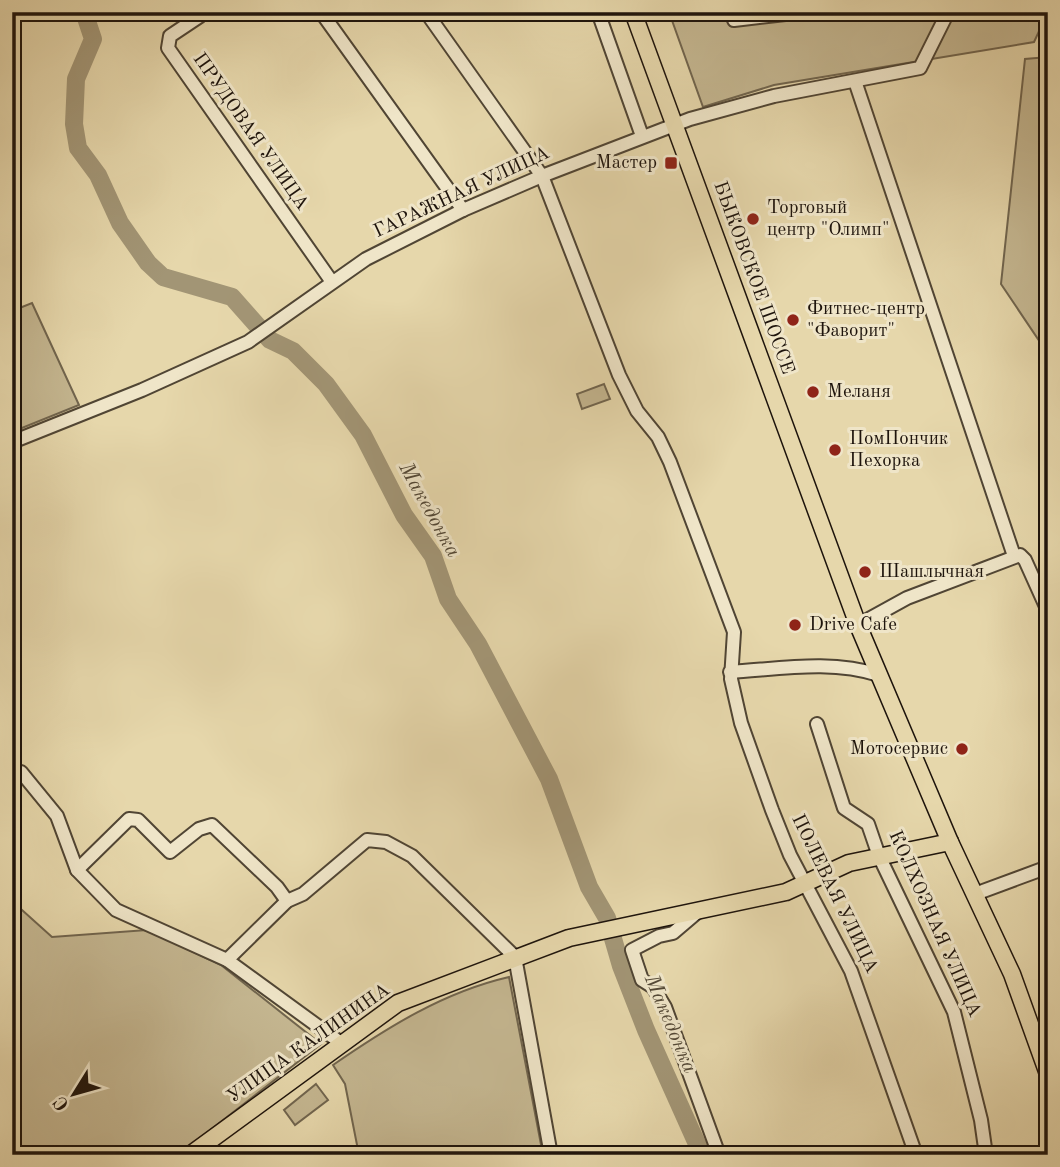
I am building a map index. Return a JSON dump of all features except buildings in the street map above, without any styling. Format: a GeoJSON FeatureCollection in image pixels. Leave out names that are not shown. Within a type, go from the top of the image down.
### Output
{"type":"FeatureCollection","features":[{"type":"Feature","properties":{"kind":"main road","name":"БЫКОВСКОЕ ШОССЕ"},"geometry":{"type":"LineString","coordinates":[[633,12],[858,625],[950,842],[1012,974],[1048,1074]]}},
{"type":"Feature","properties":{"kind":"main road","name":"УЛИЦА КАЛИНИНА"},"geometry":{"type":"LineString","coordinates":[[190,1155],[398,1003],[515,957],[610,929],[806,886],[831,869],[950,842]]}},
{"type":"Feature","properties":{"kind":"street","name":"ПРУДОВАЯ УЛИЦА"},"geometry":{"type":"LineString","coordinates":[[198,12],[200,16],[170,36],[168,48],[332,282]]}},
{"type":"Feature","properties":{"kind":"street"},"geometry":{"type":"LineString","coordinates":[[321,12],[463,210]]}},
{"type":"Feature","properties":{"kind":"street","name":"ПОЛЕВАЯ УЛИЦА"},"geometry":{"type":"LineString","coordinates":[[426,12],[542,176],[619,375],[637,411],[658,437],[670,462],[734,632],[730,672],[741,723],[772,810],[806,886],[851,971],[916,1155]]}},
{"type":"Feature","properties":{"kind":"street"},"geometry":{"type":"LineString","coordinates":[[598,12],[642,136]]}},
{"type":"Feature","properties":{"kind":"street"},"geometry":{"type":"LineString","coordinates":[[731,12],[734,20],[803,12]]}},
{"type":"Feature","properties":{"kind":"street","name":"ГАРАЖНАЯ УЛИЦА"},"geometry":{"type":"LineString","coordinates":[[12,442],[142,390],[263,333],[366,259],[463,210],[542,176],[673,124],[774,96],[920,68],[948,12]]}},
{"type":"Feature","properties":{"kind":"street"},"geometry":{"type":"LineString","coordinates":[[855,81],[1020,558],[1048,611]]}},
{"type":"Feature","properties":{"kind":"street"},"geometry":{"type":"LineString","coordinates":[[858,625],[907,598],[1020,558]]}},
{"type":"Feature","properties":{"kind":"street"},"geometry":{"type":"LineString","coordinates":[[730,672],[827,666],[861,669],[878,675]]}},
{"type":"Feature","properties":{"kind":"street","name":"КОЛХОЗНАЯ УЛИЦА"},"geometry":{"type":"LineString","coordinates":[[817,724],[844,808],[868,824],[879,856],[954,1012],[976,1096],[985,1155]]}},
{"type":"Feature","properties":{"kind":"street"},"geometry":{"type":"LineString","coordinates":[[21,772],[57,816],[77,870],[116,910],[227,960],[341,1043]]}},
{"type":"Feature","properties":{"kind":"street"},"geometry":{"type":"LineString","coordinates":[[77,870],[129,819],[138,820],[170,852],[199,829],[212,825],[277,887],[286,901]]}},
{"type":"Feature","properties":{"kind":"street"},"geometry":{"type":"LineString","coordinates":[[227,960],[286,901],[303,894],[367,840],[386,842],[412,856],[515,957],[551,1155]]}},
{"type":"Feature","properties":{"kind":"street"},"geometry":{"type":"LineString","coordinates":[[975,894],[1048,867]]}},
{"type":"Feature","properties":{"kind":"street"},"geometry":{"type":"LineString","coordinates":[[700,910],[673,933],[659,936],[632,950],[642,980],[653,987],[665,1007],[719,1155]]}},
{"type":"Feature","properties":{"kind":"shaded area"},"geometry":{"type":"Polygon","coordinates":[[[669,12],[1048,12],[1034,42],[774,85],[703,107],[669,12]]]}},
{"type":"Feature","properties":{"kind":"shaded area"},"geometry":{"type":"Polygon","coordinates":[[[1048,57],[1048,354],[1001,284],[1025,59],[1048,57]]]}},
{"type":"Feature","properties":{"kind":"shaded area"},"geometry":{"type":"Polygon","coordinates":[[[32,303],[79,405],[12,432],[12,311],[32,303]]]}},
{"type":"Feature","properties":{"kind":"shaded area"},"geometry":{"type":"Polygon","coordinates":[[[604,384],[610,399],[582,409],[577,394],[604,384]]]}},
{"type":"Feature","properties":{"kind":"shaded area"},"geometry":{"type":"Polygon","coordinates":[[[12,901],[52,937],[147,930],[221,965],[321,1044],[178,1155],[12,1155],[12,901]]]}},
{"type":"Feature","properties":{"kind":"shaded area"},"geometry":{"type":"Polygon","coordinates":[[[509,977],[543,1155],[359,1155],[345,1084],[333,1065],[375,1037],[439,1001],[509,977]]]}},
{"type":"Feature","properties":{"kind":"shaded area"},"geometry":{"type":"Polygon","coordinates":[[[316,1084],[328,1100],[295,1125],[284,1110],[316,1084]]]}},
{"type":"Feature","properties":{"kind":"waterway","name":"Македонка"},"geometry":{"type":"LineString","coordinates":[[84,12],[93,39],[76,79],[74,124],[78,148],[98,175],[120,223],[148,263],[163,277],[232,297],[270,340],[293,351],[326,384],[363,435],[404,515],[433,556],[448,599],[478,644],[549,779],[589,887],[607,918],[621,966],[646,1030],[702,1155]]}},
{"type":"Feature","properties":{"kind":"place","name":"Мастер"},"geometry":{"type":"Point","coordinates":[671,163]}},
{"type":"Feature","properties":{"kind":"place","name":"Торговый центр \"Олимп\""},"geometry":{"type":"Point","coordinates":[753,219]}},
{"type":"Feature","properties":{"kind":"place","name":"Фитнес-центр \"Фаворит\""},"geometry":{"type":"Point","coordinates":[793,320]}},
{"type":"Feature","properties":{"kind":"place","name":"Меланя"},"geometry":{"type":"Point","coordinates":[813,392]}},
{"type":"Feature","properties":{"kind":"place","name":"ПомПончик Пехорка"},"geometry":{"type":"Point","coordinates":[835,450]}},
{"type":"Feature","properties":{"kind":"place","name":"Шашлычная"},"geometry":{"type":"Point","coordinates":[865,572]}},
{"type":"Feature","properties":{"kind":"place","name":"Drive Cafe"},"geometry":{"type":"Point","coordinates":[795,625]}},
{"type":"Feature","properties":{"kind":"place","name":"Мотосервис"},"geometry":{"type":"Point","coordinates":[962,749]}}]}
